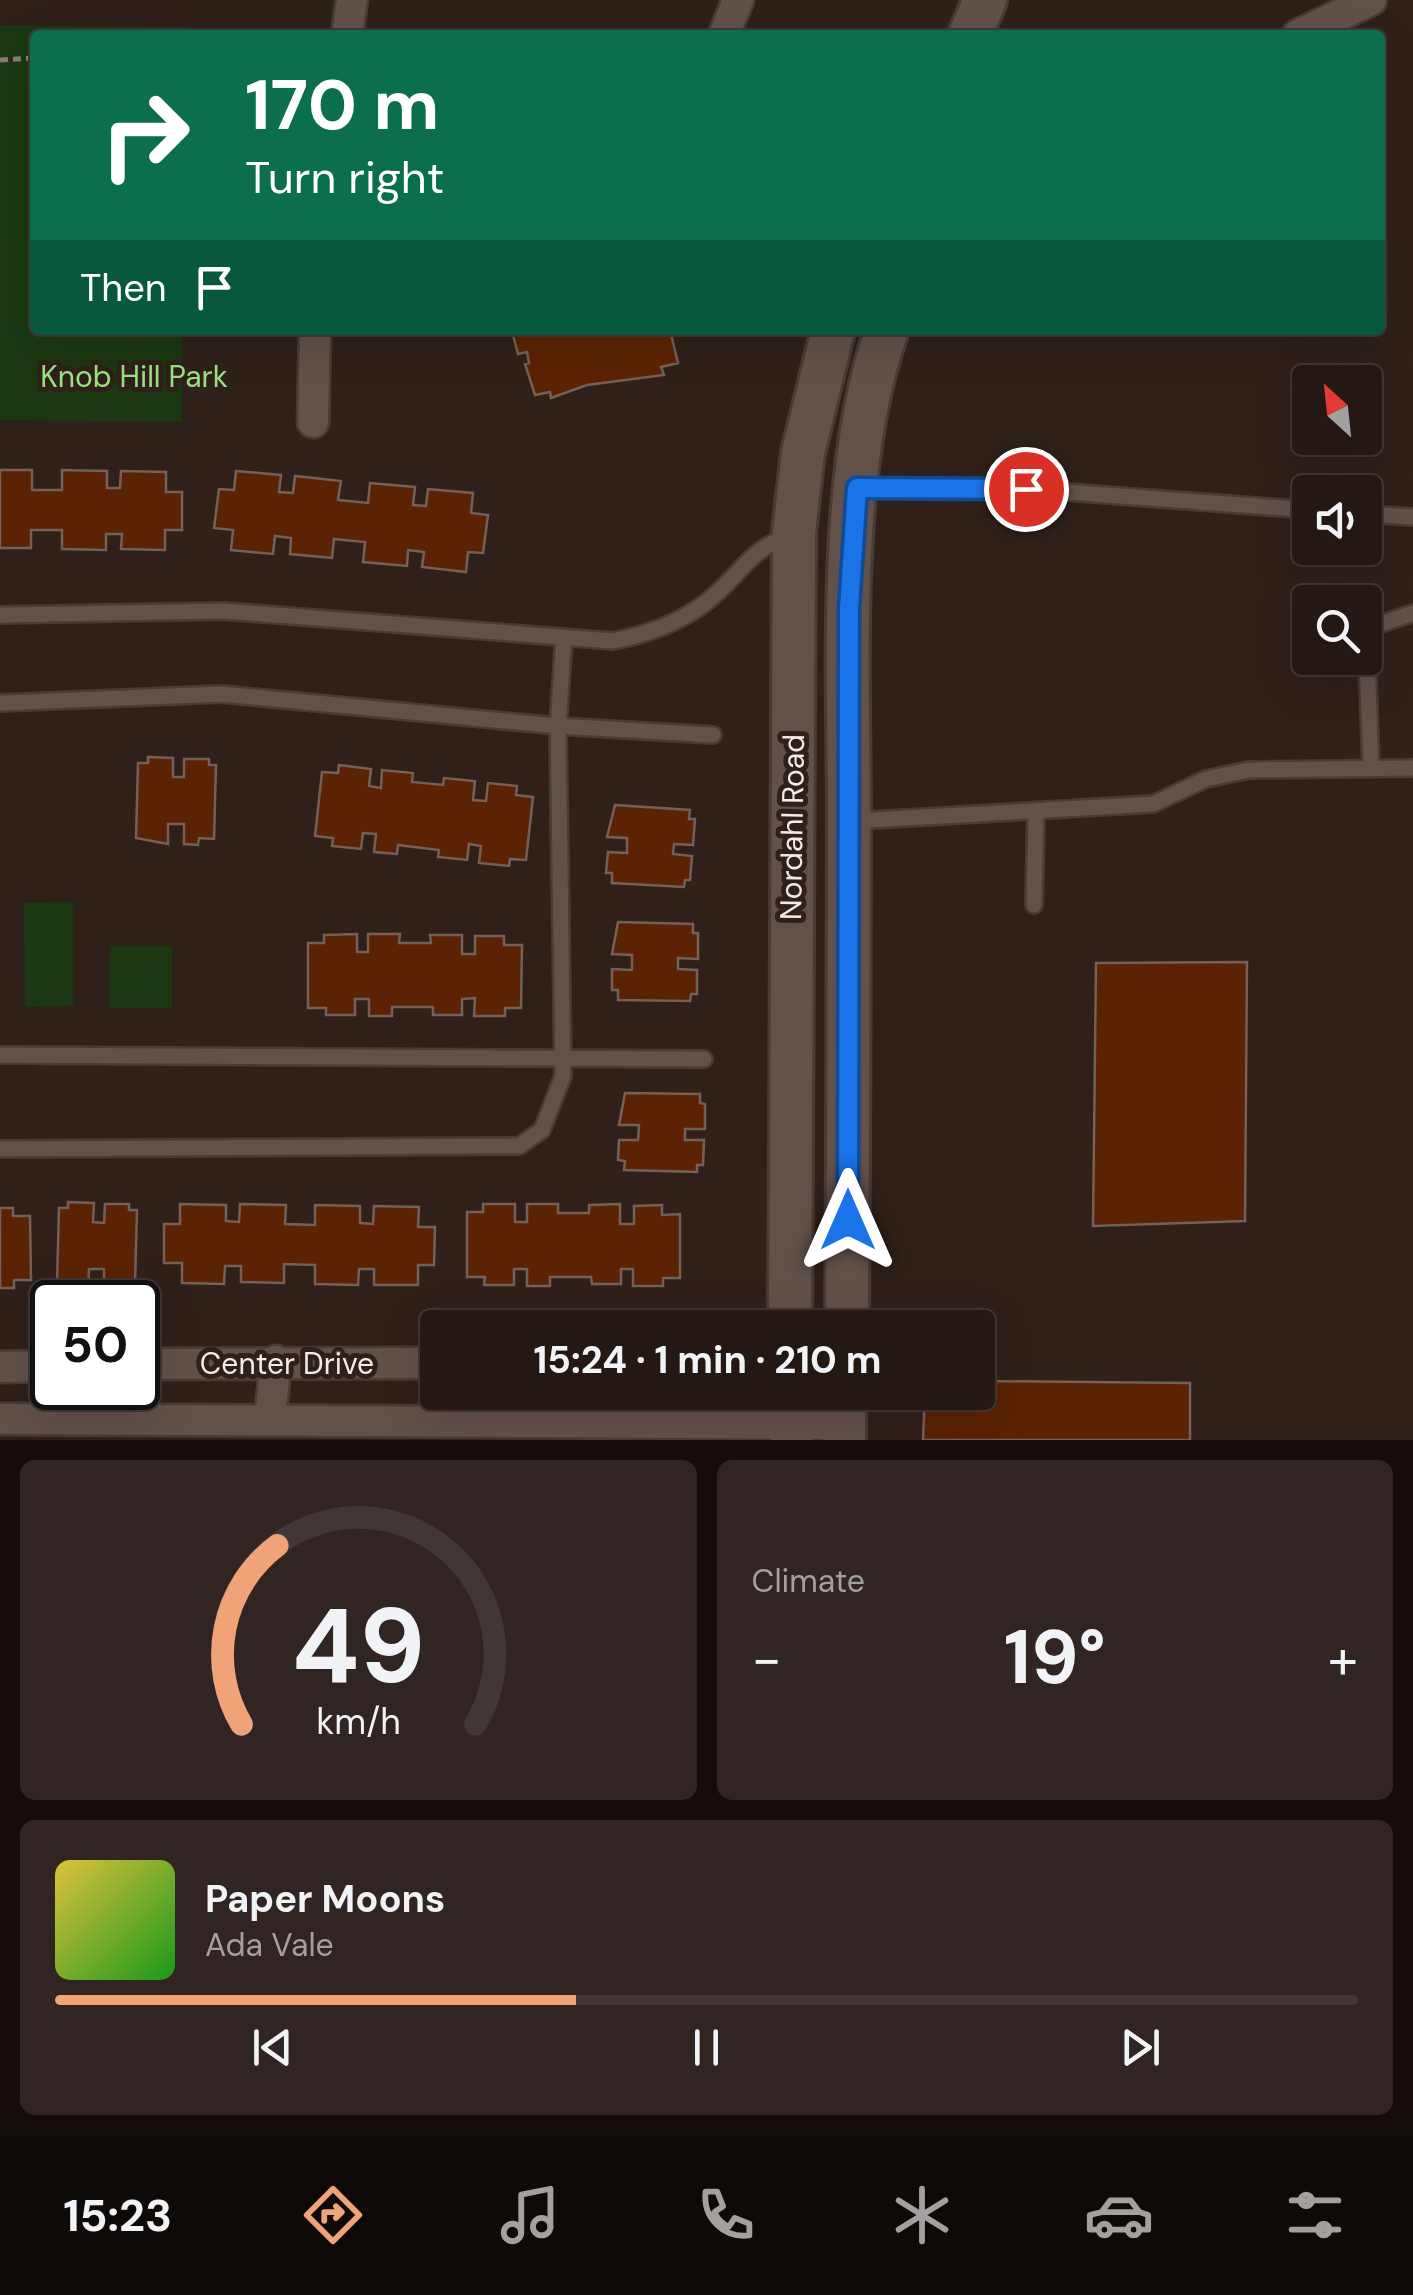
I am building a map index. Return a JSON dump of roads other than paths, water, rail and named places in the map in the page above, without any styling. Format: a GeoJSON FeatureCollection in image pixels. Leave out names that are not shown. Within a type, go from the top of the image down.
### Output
{"type":"FeatureCollection","features":[{"type":"Feature","properties":{"kind":"main road"},"geometry":{"type":"LineString","coordinates":[[946,30],[958,0]]}},
{"type":"Feature","properties":{"kind":"main road"},"geometry":{"type":"LineString","coordinates":[[972,30],[985,0]]}},
{"type":"Feature","properties":{"kind":"main road"},"geometry":{"type":"LineString","coordinates":[[1000,30],[1012,0]]}},
{"type":"Feature","properties":{"kind":"main road","name":"Nordahl Road"},"geometry":{"type":"LineString","coordinates":[[790,1310],[794,532],[803,453],[832,335]]}},
{"type":"Feature","properties":{"kind":"main road","name":"Nordahl Road"},"geometry":{"type":"LineString","coordinates":[[847,1310],[849,608],[857,488],[876,341]]}},
{"type":"Feature","properties":{"kind":"main road"},"geometry":{"type":"LineString","coordinates":[[792,822],[849,821]]}},
{"type":"Feature","properties":{"kind":"street"},"geometry":{"type":"LineString","coordinates":[[349,30],[352,0]]}},
{"type":"Feature","properties":{"kind":"street"},"geometry":{"type":"LineString","coordinates":[[726,30],[738,0]]}},
{"type":"Feature","properties":{"kind":"street"},"geometry":{"type":"LineString","coordinates":[[1308,30],[1371,0]]}},
{"type":"Feature","properties":{"kind":"street"},"geometry":{"type":"LineString","coordinates":[[313,422],[315,335]]}},
{"type":"Feature","properties":{"kind":"street"},"geometry":{"type":"LineString","coordinates":[[270,1418],[276,1361]]}},
{"type":"Feature","properties":{"kind":"street","name":"Center Drive"},"geometry":{"type":"LineString","coordinates":[[160,1364],[420,1363]]}},
{"type":"Feature","properties":{"kind":"street"},"geometry":{"type":"LineString","coordinates":[[0,1367],[30,1366]]}},
{"type":"Feature","properties":{"kind":"street","name":"Center Drive"},"geometry":{"type":"LineString","coordinates":[[0,1420],[844,1419]]}},
{"type":"Feature","properties":{"kind":"lane"},"geometry":{"type":"LineString","coordinates":[[857,488],[1026,489],[1292,509]]}},
{"type":"Feature","properties":{"kind":"lane"},"geometry":{"type":"LineString","coordinates":[[1382,515],[1413,518]]}},
{"type":"Feature","properties":{"kind":"lane"},"geometry":{"type":"LineString","coordinates":[[0,615],[224,611],[613,641],[652,634],[716,595],[756,550],[794,532]]}},
{"type":"Feature","properties":{"kind":"lane"},"geometry":{"type":"LineString","coordinates":[[1372,768],[1366,629],[1413,612]]}},
{"type":"Feature","properties":{"kind":"lane"},"geometry":{"type":"LineString","coordinates":[[0,1149],[518,1146],[542,1130],[563,1076],[558,726],[564,637]]}},
{"type":"Feature","properties":{"kind":"lane"},"geometry":{"type":"LineString","coordinates":[[0,703],[221,694],[558,726],[713,735]]}},
{"type":"Feature","properties":{"kind":"lane"},"geometry":{"type":"LineString","coordinates":[[849,821],[1153,804],[1206,779],[1249,770],[1413,768]]}},
{"type":"Feature","properties":{"kind":"lane"},"geometry":{"type":"LineString","coordinates":[[1034,906],[1036,812]]}},
{"type":"Feature","properties":{"kind":"lane"},"geometry":{"type":"LineString","coordinates":[[0,1055],[704,1060]]}},
{"type":"Feature","properties":{"kind":"park label","name":"Knob Hill Park"},"geometry":{"type":"Point","coordinates":[134,376]}}]}
